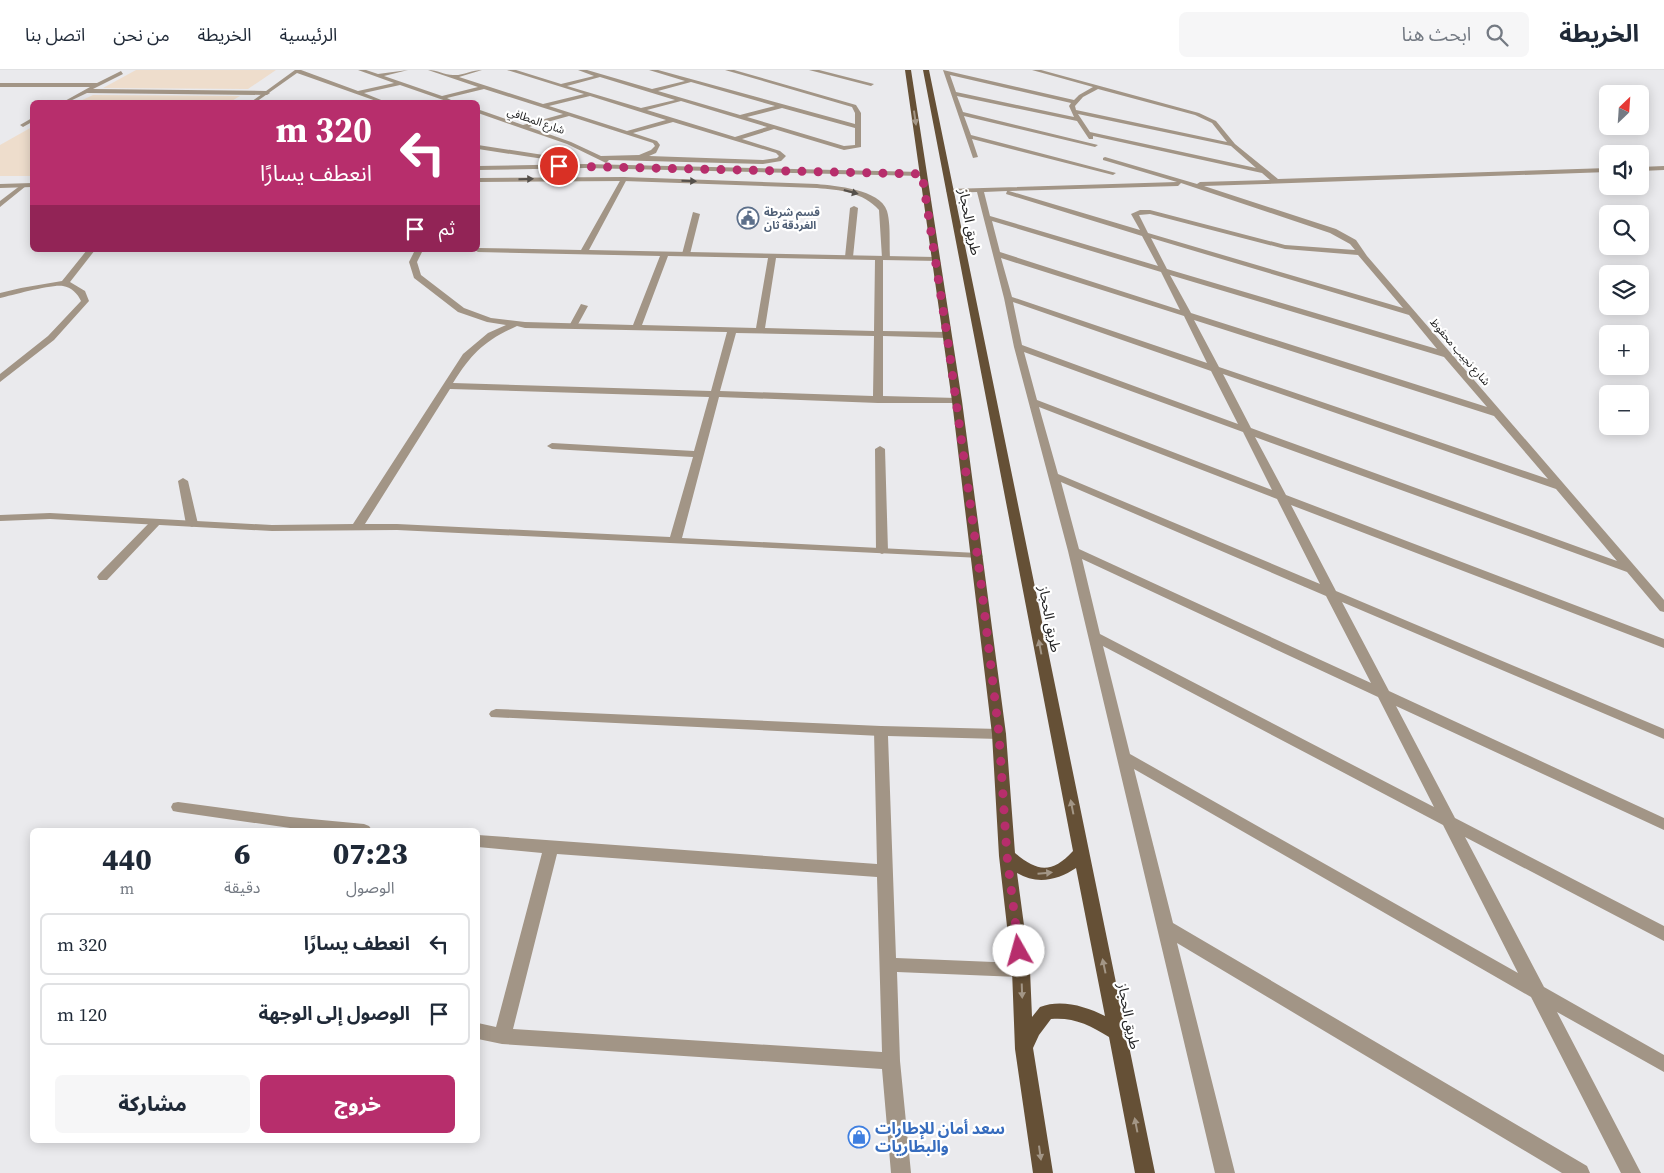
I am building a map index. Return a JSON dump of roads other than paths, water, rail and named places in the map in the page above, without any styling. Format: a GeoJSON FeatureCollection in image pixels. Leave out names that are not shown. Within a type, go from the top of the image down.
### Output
{"type":"FeatureCollection","features":[{"type":"Feature","properties":{"kind":"main road"},"geometry":{"type":"LineString","coordinates":[[908,70],[947,335],[999,734],[1007,856],[1021,970],[1024,1049],[1043,1173]]}},
{"type":"Feature","properties":{"kind":"main road","name":"طريق الحجاز"},"geometry":{"type":"LineString","coordinates":[[926,70],[1145,1173]]}},
{"type":"Feature","properties":{"kind":"main road"},"geometry":{"type":"LineString","coordinates":[[1007,856],[1027,872],[1042,875],[1058,871],[1072,864],[1081,853]]}},
{"type":"Feature","properties":{"kind":"main road"},"geometry":{"type":"LineString","coordinates":[[1024,1049],[1032,1030],[1046,1012],[1062,1010],[1078,1013],[1099,1020],[1118,1033]]}},
{"type":"Feature","properties":{"kind":"street"},"geometry":{"type":"LineString","coordinates":[[361,70],[446,100]]}},
{"type":"Feature","properties":{"kind":"street"},"geometry":{"type":"LineString","coordinates":[[377,76],[405,70]]}},
{"type":"Feature","properties":{"kind":"street"},"geometry":{"type":"LineString","coordinates":[[431,70],[655,142],[658,146],[655,150],[638,158]]}},
{"type":"Feature","properties":{"kind":"street"},"geometry":{"type":"LineString","coordinates":[[453,77],[479,70]]}},
{"type":"Feature","properties":{"kind":"street"},"geometry":{"type":"LineString","coordinates":[[510,70],[778,152],[783,156],[779,160],[762,162],[600,158]]}},
{"type":"Feature","properties":{"kind":"street"},"geometry":{"type":"LineString","coordinates":[[581,70],[849,149],[858,147],[858,110],[854,106],[728,70]]}},
{"type":"Feature","properties":{"kind":"street"},"geometry":{"type":"LineString","coordinates":[[652,70],[858,127]]}},
{"type":"Feature","properties":{"kind":"street"},"geometry":{"type":"LineString","coordinates":[[667,74],[685,70]]}},
{"type":"Feature","properties":{"kind":"street"},"geometry":{"type":"LineString","coordinates":[[812,70],[871,84]]}},
{"type":"Feature","properties":{"kind":"street"},"geometry":{"type":"LineString","coordinates":[[1035,70],[1197,114],[1214,122],[1232,145],[1276,181]]}},
{"type":"Feature","properties":{"kind":"street"},"geometry":{"type":"LineString","coordinates":[[217,100],[258,100],[298,71],[375,100]]}},
{"type":"Feature","properties":{"kind":"street"},"geometry":{"type":"LineString","coordinates":[[946,71],[1074,102],[1099,86]]}},
{"type":"Feature","properties":{"kind":"street"},"geometry":{"type":"LineString","coordinates":[[946,71],[975,157]]}},
{"type":"Feature","properties":{"kind":"street"},"geometry":{"type":"LineString","coordinates":[[69,100],[121,73]]}},
{"type":"Feature","properties":{"kind":"street"},"geometry":{"type":"LineString","coordinates":[[560,86],[601,76]]}},
{"type":"Feature","properties":{"kind":"street"},"geometry":{"type":"LineString","coordinates":[[652,91],[692,81]]}},
{"type":"Feature","properties":{"kind":"street"},"geometry":{"type":"LineString","coordinates":[[358,93],[401,84]]}},
{"type":"Feature","properties":{"kind":"street"},"geometry":{"type":"LineString","coordinates":[[0,85],[97,86]]}},
{"type":"Feature","properties":{"kind":"street"},"geometry":{"type":"LineString","coordinates":[[773,88],[783,85]]}},
{"type":"Feature","properties":{"kind":"street"},"geometry":{"type":"LineString","coordinates":[[440,98],[485,88]]}},
{"type":"Feature","properties":{"kind":"street"},"geometry":{"type":"LineString","coordinates":[[86,91],[266,93]]}},
{"type":"Feature","properties":{"kind":"street"},"geometry":{"type":"LineString","coordinates":[[745,96],[755,93]]}},
{"type":"Feature","properties":{"kind":"street"},"geometry":{"type":"LineString","coordinates":[[953,93],[1079,120]]}},
{"type":"Feature","properties":{"kind":"street"},"geometry":{"type":"LineString","coordinates":[[543,106],[590,95]]}},
{"type":"Feature","properties":{"kind":"street"},"geometry":{"type":"LineString","coordinates":[[641,110],[680,100]]}},
{"type":"Feature","properties":{"kind":"street"},"geometry":{"type":"LineString","coordinates":[[1074,102],[1073,111],[1122,186]]}},
{"type":"Feature","properties":{"kind":"street"},"geometry":{"type":"LineString","coordinates":[[741,117],[781,106]]}},
{"type":"Feature","properties":{"kind":"street"},"geometry":{"type":"LineString","coordinates":[[1073,111],[1232,145]]}},
{"type":"Feature","properties":{"kind":"street","name":"شارع المطافي"},"geometry":{"type":"LineString","coordinates":[[480,112],[569,143],[614,167]]}},
{"type":"Feature","properties":{"kind":"street"},"geometry":{"type":"LineString","coordinates":[[960,113],[1095,145]]}},
{"type":"Feature","properties":{"kind":"street"},"geometry":{"type":"LineString","coordinates":[[521,127],[569,114]]}},
{"type":"Feature","properties":{"kind":"street"},"geometry":{"type":"LineString","coordinates":[[626,133],[672,120]]}},
{"type":"Feature","properties":{"kind":"street"},"geometry":{"type":"LineString","coordinates":[[23,125],[30,121]]}},
{"type":"Feature","properties":{"kind":"street"},"geometry":{"type":"LineString","coordinates":[[735,139],[774,127]]}},
{"type":"Feature","properties":{"kind":"street"},"geometry":{"type":"LineString","coordinates":[[1087,133],[1265,172]]}},
{"type":"Feature","properties":{"kind":"street"},"geometry":{"type":"LineString","coordinates":[[968,136],[1113,173]]}},
{"type":"Feature","properties":{"kind":"street"},"geometry":{"type":"LineString","coordinates":[[480,147],[562,160],[585,166]]}},
{"type":"Feature","properties":{"kind":"street","name":"شارع نجيب محفوظ"},"geometry":{"type":"LineString","coordinates":[[1105,159],[1191,184],[1333,231],[1353,242],[1360,253],[1664,608]]}},
{"type":"Feature","properties":{"kind":"street"},"geometry":{"type":"LineString","coordinates":[[480,168],[585,166],[922,174]]}},
{"type":"Feature","properties":{"kind":"street"},"geometry":{"type":"LineString","coordinates":[[1649,169],[1664,168]]}},
{"type":"Feature","properties":{"kind":"street"},"geometry":{"type":"LineString","coordinates":[[949,192],[1599,170]]}},
{"type":"Feature","properties":{"kind":"street"},"geometry":{"type":"LineString","coordinates":[[480,180],[624,179],[815,186],[856,193],[872,200],[883,210],[878,333],[878,400]]}},
{"type":"Feature","properties":{"kind":"street"},"geometry":{"type":"LineString","coordinates":[[584,252],[624,179]]}},
{"type":"Feature","properties":{"kind":"street"},"geometry":{"type":"LineString","coordinates":[[0,186],[30,185]]}},
{"type":"Feature","properties":{"kind":"street"},"geometry":{"type":"LineString","coordinates":[[0,205],[23,186]]}},
{"type":"Feature","properties":{"kind":"street"},"geometry":{"type":"LineString","coordinates":[[980,190],[1008,298],[1018,347],[1074,552],[1225,1173]]}},
{"type":"Feature","properties":{"kind":"street"},"geometry":{"type":"LineString","coordinates":[[998,190],[1413,314]]}},
{"type":"Feature","properties":{"kind":"street"},"geometry":{"type":"LineString","coordinates":[[849,257],[854,208]]}},
{"type":"Feature","properties":{"kind":"street"},"geometry":{"type":"LineString","coordinates":[[1360,253],[1285,247],[1150,212],[1136,214],[1144,234],[1631,1173]]}},
{"type":"Feature","properties":{"kind":"street"},"geometry":{"type":"LineString","coordinates":[[686,254],[696,214]]}},
{"type":"Feature","properties":{"kind":"street"},"geometry":{"type":"LineString","coordinates":[[988,218],[1448,355]]}},
{"type":"Feature","properties":{"kind":"street"},"geometry":{"type":"LineString","coordinates":[[480,250],[935,259]]}},
{"type":"Feature","properties":{"kind":"street"},"geometry":{"type":"LineString","coordinates":[[65,283],[89,252]]}},
{"type":"Feature","properties":{"kind":"street"},"geometry":{"type":"LineString","coordinates":[[418,252],[413,262],[413,267],[418,276],[461,310],[485,319],[515,324],[947,335]]}},
{"type":"Feature","properties":{"kind":"street"},"geometry":{"type":"LineString","coordinates":[[637,328],[665,254]]}},
{"type":"Feature","properties":{"kind":"street"},"geometry":{"type":"LineString","coordinates":[[997,254],[1498,414]]}},
{"type":"Feature","properties":{"kind":"street"},"geometry":{"type":"LineString","coordinates":[[760,330],[772,256]]}},
{"type":"Feature","properties":{"kind":"street"},"geometry":{"type":"LineString","coordinates":[[0,296],[21,290],[65,283],[82,293],[85,301],[51,338],[0,379]]}},
{"type":"Feature","properties":{"kind":"street"},"geometry":{"type":"LineString","coordinates":[[1008,298],[1561,487]]}},
{"type":"Feature","properties":{"kind":"street"},"geometry":{"type":"LineString","coordinates":[[573,326],[584,306]]}},
{"type":"Feature","properties":{"kind":"street"},"geometry":{"type":"LineString","coordinates":[[357,526],[472,348],[491,335],[515,324]]}},
{"type":"Feature","properties":{"kind":"street"},"geometry":{"type":"LineString","coordinates":[[675,541],[732,330]]}},
{"type":"Feature","properties":{"kind":"street"},"geometry":{"type":"LineString","coordinates":[[1018,347],[1632,570]]}},
{"type":"Feature","properties":{"kind":"street"},"geometry":{"type":"LineString","coordinates":[[446,386],[956,401]]}},
{"type":"Feature","properties":{"kind":"street"},"geometry":{"type":"LineString","coordinates":[[1034,402],[1664,644]]}},
{"type":"Feature","properties":{"kind":"street"},"geometry":{"type":"LineString","coordinates":[[552,446],[699,454]]}},
{"type":"Feature","properties":{"kind":"street"},"geometry":{"type":"LineString","coordinates":[[880,449],[882,551]]}},
{"type":"Feature","properties":{"kind":"street"},"geometry":{"type":"LineString","coordinates":[[1052,475],[1664,734]]}},
{"type":"Feature","properties":{"kind":"street"},"geometry":{"type":"LineString","coordinates":[[183,481],[192,524]]}},
{"type":"Feature","properties":{"kind":"street"},"geometry":{"type":"LineString","coordinates":[[0,518],[50,516],[272,528],[397,527],[977,556]]}},
{"type":"Feature","properties":{"kind":"street"},"geometry":{"type":"LineString","coordinates":[[103,577],[156,522]]}},
{"type":"Feature","properties":{"kind":"street"},"geometry":{"type":"LineString","coordinates":[[1074,552],[1664,824]]}},
{"type":"Feature","properties":{"kind":"street"},"geometry":{"type":"LineString","coordinates":[[1094,636],[1664,934]]}},
{"type":"Feature","properties":{"kind":"street"},"geometry":{"type":"LineString","coordinates":[[496,714],[881,731],[999,734]]}},
{"type":"Feature","properties":{"kind":"street"},"geometry":{"type":"LineString","coordinates":[[881,731],[892,1060],[901,1173]]}},
{"type":"Feature","properties":{"kind":"street"},"geometry":{"type":"LineString","coordinates":[[1124,757],[1664,1064]]}},
{"type":"Feature","properties":{"kind":"street"},"geometry":{"type":"LineString","coordinates":[[178,807],[290,823],[343,828]]}},
{"type":"Feature","properties":{"kind":"street"},"geometry":{"type":"LineString","coordinates":[[480,841],[551,848],[885,871]]}},
{"type":"Feature","properties":{"kind":"street"},"geometry":{"type":"LineString","coordinates":[[502,1036],[551,848]]}},
{"type":"Feature","properties":{"kind":"street"},"geometry":{"type":"LineString","coordinates":[[1165,927],[1580,1173]]}},
{"type":"Feature","properties":{"kind":"street"},"geometry":{"type":"LineString","coordinates":[[889,965],[1021,970]]}},
{"type":"Feature","properties":{"kind":"street"},"geometry":{"type":"LineString","coordinates":[[480,1031],[502,1036],[892,1060]]}},
{"type":"Feature","properties":{"kind":"place","name":"قسم شرطة الغردقة ثان"},"geometry":{"type":"Point","coordinates":[748,218]}},
{"type":"Feature","properties":{"kind":"place","name":"سعد أمان للإطارات والبطاريات"},"geometry":{"type":"Point","coordinates":[859,1137]}}]}
